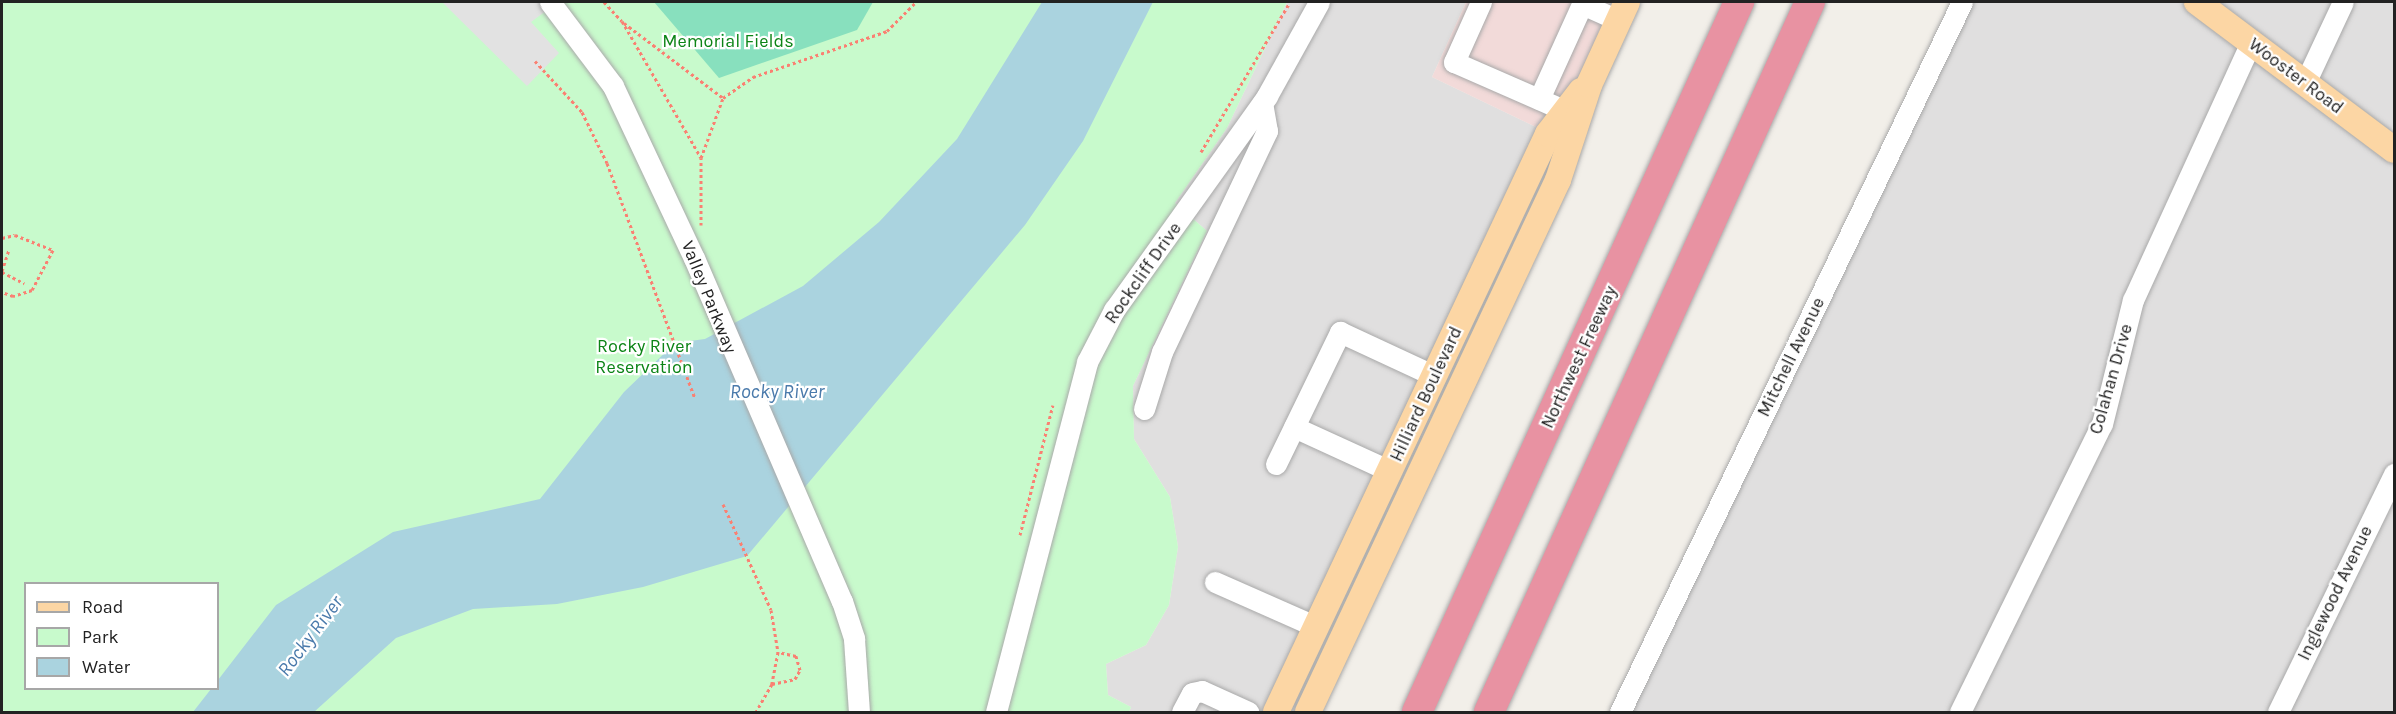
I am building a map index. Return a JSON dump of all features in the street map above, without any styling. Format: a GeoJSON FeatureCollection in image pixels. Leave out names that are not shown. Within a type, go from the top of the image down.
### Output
{"type":"FeatureCollection","features":[{"type":"Feature","properties":{"kind":"highway","name":"Northwest Freeway"},"geometry":{"type":"LineString","coordinates":[[1417,712],[1739,2]]}},
{"type":"Feature","properties":{"kind":"highway"},"geometry":{"type":"LineString","coordinates":[[1489,712],[1810,2]]}},
{"type":"Feature","properties":{"kind":"main road","name":"Wooster Road"},"geometry":{"type":"LineString","coordinates":[[2197,2],[2394,150]]}},
{"type":"Feature","properties":{"kind":"main road","name":"Hilliard Boulevard"},"geometry":{"type":"LineString","coordinates":[[1308,712],[1558,180],[1588,85],[1622,11]]}},
{"type":"Feature","properties":{"kind":"main road","name":"Hilliard Boulevard"},"geometry":{"type":"LineString","coordinates":[[1276,712],[1564,110],[1588,85]]}},
{"type":"Feature","properties":{"kind":"street","name":"Valley Parkway"},"geometry":{"type":"LineString","coordinates":[[550,2],[613,86],[694,258],[815,537],[854,639],[859,712]]}},
{"type":"Feature","properties":{"kind":"street","name":"Rockcliff Drive"},"geometry":{"type":"LineString","coordinates":[[996,712],[1087,362],[1114,309],[1262,104],[1319,2]]}},
{"type":"Feature","properties":{"kind":"street"},"geometry":{"type":"LineString","coordinates":[[1481,2],[1454,62],[1564,110]]}},
{"type":"Feature","properties":{"kind":"street","name":"Mitchell Avenue"},"geometry":{"type":"LineString","coordinates":[[1620,712],[1962,2]]}},
{"type":"Feature","properties":{"kind":"street"},"geometry":{"type":"LineString","coordinates":[[2305,83],[2343,2]]}},
{"type":"Feature","properties":{"kind":"street"},"geometry":{"type":"LineString","coordinates":[[1539,99],[1582,3],[1622,11]]}},
{"type":"Feature","properties":{"kind":"street","name":"Colahan Drive"},"geometry":{"type":"LineString","coordinates":[[1960,712],[2102,424],[2133,300],[2251,42]]}},
{"type":"Feature","properties":{"kind":"street"},"geometry":{"type":"LineString","coordinates":[[1144,409],[1162,352],[1267,131],[1262,104]]}},
{"type":"Feature","properties":{"kind":"street"},"geometry":{"type":"LineString","coordinates":[[1276,464],[1340,332],[1435,376]]}},
{"type":"Feature","properties":{"kind":"street"},"geometry":{"type":"LineString","coordinates":[[1294,427],[1390,471]]}},
{"type":"Feature","properties":{"kind":"street","name":"Inglewood Avenue"},"geometry":{"type":"LineString","coordinates":[[2278,712],[2394,474]]}},
{"type":"Feature","properties":{"kind":"street"},"geometry":{"type":"LineString","coordinates":[[1215,582],[1317,627]]}},
{"type":"Feature","properties":{"kind":"street"},"geometry":{"type":"LineString","coordinates":[[1182,712],[1192,693],[1202,691],[1248,712]]}},
{"type":"Feature","properties":{"kind":"path"},"geometry":{"type":"LineString","coordinates":[[604,2],[622,21],[723,98]]}},
{"type":"Feature","properties":{"kind":"path"},"geometry":{"type":"LineString","coordinates":[[703,234],[701,158],[723,98],[753,77],[887,31],[916,2]]}},
{"type":"Feature","properties":{"kind":"path"},"geometry":{"type":"LineString","coordinates":[[622,21],[701,158]]}},
{"type":"Feature","properties":{"kind":"path"},"geometry":{"type":"LineString","coordinates":[[535,61],[582,112],[607,163],[695,398]]}},
{"type":"Feature","properties":{"kind":"path"},"geometry":{"type":"LineString","coordinates":[[2,238],[23,237],[53,250],[32,290],[14,296],[2,292]]}},
{"type":"Feature","properties":{"kind":"path"},"geometry":{"type":"LineString","coordinates":[[9,250],[2,271],[24,282]]}},
{"type":"Feature","properties":{"kind":"path"},"geometry":{"type":"LineString","coordinates":[[723,504],[771,610],[778,652],[772,684],[756,712]]}},
{"type":"Feature","properties":{"kind":"path"},"geometry":{"type":"LineString","coordinates":[[772,684],[788,682],[800,670],[796,656],[778,652]]}},
{"type":"Feature","properties":{"kind":"shaded area"},"geometry":{"type":"Polygon","coordinates":[[[442,2],[558,2],[531,22],[559,53],[527,86],[442,2]]]}},
{"type":"Feature","properties":{"kind":"shaded area"},"geometry":{"type":"Polygon","coordinates":[[[1287,2],[1466,2],[1432,77],[1540,129],[1267,712],[1129,712],[1131,707],[1108,695],[1106,664],[1146,645],[1169,605],[1178,547],[1170,497],[1134,439],[1133,386],[1207,231],[1175,203],[1227,128],[1287,2]]]}},
{"type":"Feature","properties":{"kind":"shaded area"},"geometry":{"type":"Polygon","coordinates":[[[1466,2],[1617,2],[1580,84],[1540,129],[1432,77],[1466,2]]]}},
{"type":"Feature","properties":{"kind":"shaded area"},"geometry":{"type":"Polygon","coordinates":[[[1968,2],[2187,2],[2394,154],[2394,712],[1629,712],[1968,2]]]}},
{"type":"Feature","properties":{"kind":"shaded area"},"geometry":{"type":"Polygon","coordinates":[[[2209,2],[2394,2],[2394,124],[2387,139],[2209,2]]]}},
{"type":"Feature","properties":{"kind":"green space","name":"Rocky River Reservation"},"geometry":{"type":"Polygon","coordinates":[[[2,2],[1287,2],[1227,128],[1175,203],[1207,231],[1133,386],[1134,439],[1170,497],[1178,547],[1169,605],[1146,645],[1106,664],[1108,695],[1131,707],[1129,712],[2,712],[2,2]]]}},
{"type":"Feature","properties":{"kind":"green space","name":"Memorial Fields"},"geometry":{"type":"Polygon","coordinates":[[[654,2],[873,2],[857,30],[719,78],[654,2]]]}},
{"type":"Feature","properties":{"kind":"water","name":"Rocky River"},"geometry":{"type":"Polygon","coordinates":[[[1042,2],[1153,2],[1083,141],[1025,225],[747,556],[643,587],[557,604],[473,609],[396,638],[314,712],[193,712],[210,690],[219,690],[219,679],[276,605],[393,532],[540,499],[624,392],[675,343],[705,339],[803,286],[879,222],[957,139],[1042,2]]]}}]}
